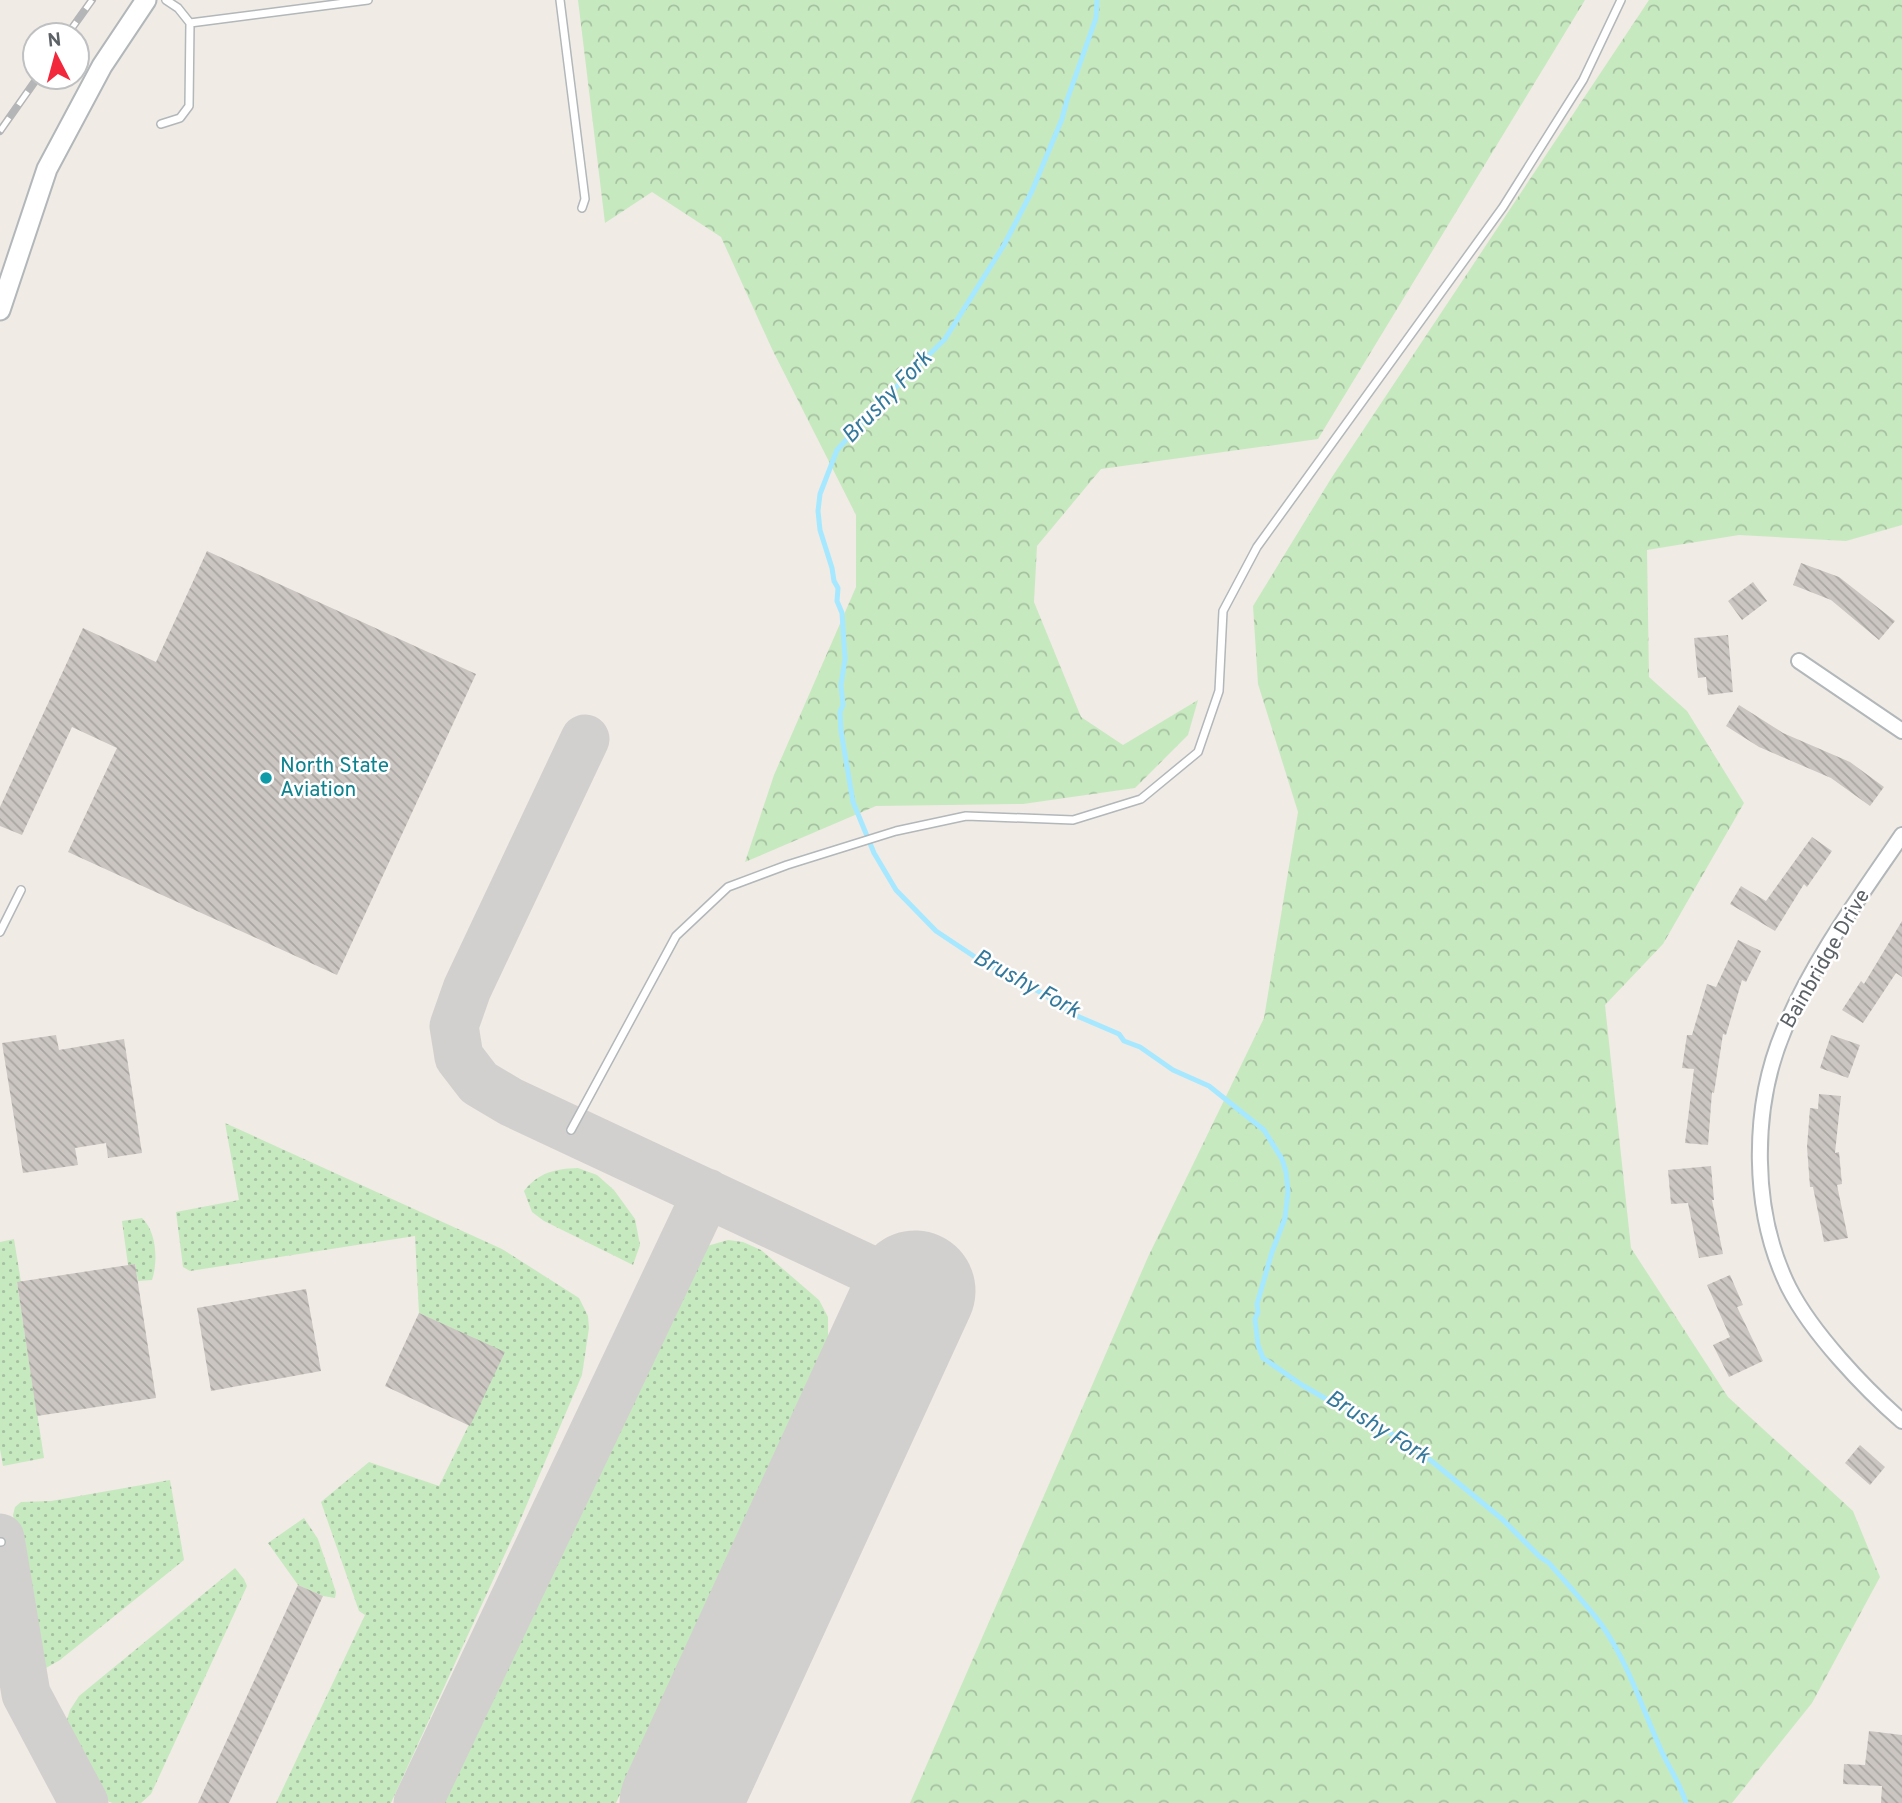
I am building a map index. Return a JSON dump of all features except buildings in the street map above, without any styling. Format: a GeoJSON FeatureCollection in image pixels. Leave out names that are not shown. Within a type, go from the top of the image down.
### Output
{"type":"FeatureCollection","features":[{"type":"Feature","properties":{"kind":"street"},"geometry":{"type":"LineString","coordinates":[[0,310],[47,169],[102,66],[146,0]]}},
{"type":"Feature","properties":{"kind":"street"},"geometry":{"type":"LineString","coordinates":[[1799,662],[1902,731]]}},
{"type":"Feature","properties":{"kind":"street","name":"Bainbridge Drive"},"geometry":{"type":"LineString","coordinates":[[1902,835],[1842,924],[1800,995],[1783,1032],[1773,1062],[1765,1102],[1761,1144],[1766,1217],[1789,1287],[1805,1315],[1830,1347],[1902,1421]]}},
{"type":"Feature","properties":{"kind":"lane"},"geometry":{"type":"LineString","coordinates":[[161,124],[180,118],[189,106],[190,23],[178,8],[166,0]]}},
{"type":"Feature","properties":{"kind":"lane"},"geometry":{"type":"LineString","coordinates":[[190,23],[368,0]]}},
{"type":"Feature","properties":{"kind":"lane"},"geometry":{"type":"LineString","coordinates":[[560,0],[585,200],[582,208]]}},
{"type":"Feature","properties":{"kind":"lane"},"geometry":{"type":"LineString","coordinates":[[571,1130],[676,936],[729,887],[788,865],[896,831],[966,816],[1073,820],[1141,799],[1198,752],[1219,691],[1223,611],[1257,547],[1503,207],[1583,80],[1620,0]]}},
{"type":"Feature","properties":{"kind":"lane"},"geometry":{"type":"LineString","coordinates":[[0,932],[21,890]]}},
{"type":"Feature","properties":{"kind":"green space"},"geometry":{"type":"Polygon","coordinates":[[[578,0],[1585,0],[1318,439],[1101,469],[1037,546],[1034,602],[1081,717],[1123,745],[1198,700],[1188,735],[1135,788],[1023,804],[876,806],[745,862],[774,775],[856,587],[856,515],[772,349],[721,237],[652,192],[605,223],[578,0]]]}},
{"type":"Feature","properties":{"kind":"green space"},"geometry":{"type":"Polygon","coordinates":[[[1649,0],[1902,0],[1902,525],[1846,541],[1739,535],[1647,550],[1649,677],[1687,711],[1744,803],[1663,944],[1605,1005],[1631,1248],[1728,1397],[1853,1511],[1880,1577],[1812,1703],[1732,1803],[910,1803],[1148,1257],[1264,1018],[1298,812],[1258,684],[1253,606],[1332,477],[1649,0]]]}},
{"type":"Feature","properties":{"kind":"green space"},"geometry":{"type":"Polygon","coordinates":[[[225,1123],[502,1249],[579,1298],[588,1316],[589,1328],[582,1375],[516,1530],[391,1803],[276,1803],[365,1615],[359,1611],[321,1502],[369,1462],[439,1486],[504,1353],[419,1313],[415,1236],[190,1271],[183,1267],[176,1212],[239,1200],[225,1123]]]}},
{"type":"Feature","properties":{"kind":"green space"},"geometry":{"type":"Polygon","coordinates":[[[578,1168],[597,1175],[614,1190],[635,1219],[640,1245],[633,1265],[544,1221],[532,1212],[524,1191],[530,1185],[548,1173],[578,1168]]]}},
{"type":"Feature","properties":{"kind":"green space"},"geometry":{"type":"Polygon","coordinates":[[[142,1218],[151,1231],[155,1265],[152,1280],[138,1281],[135,1264],[128,1265],[122,1221],[142,1218]]]}},
{"type":"Feature","properties":{"kind":"green space"},"geometry":{"type":"Polygon","coordinates":[[[14,1239],[21,1282],[17,1283],[44,1458],[3,1466],[0,1449],[0,1242],[14,1239]]]}},
{"type":"Feature","properties":{"kind":"green space"},"geometry":{"type":"Polygon","coordinates":[[[728,1240],[743,1242],[761,1250],[819,1300],[828,1317],[828,1342],[616,1803],[437,1803],[679,1282],[707,1246],[728,1240]]]}},
{"type":"Feature","properties":{"kind":"green space"},"geometry":{"type":"Polygon","coordinates":[[[170,1480],[184,1560],[60,1660],[46,1668],[38,1666],[13,1515],[15,1507],[21,1502],[51,1501],[170,1480]]]}},
{"type":"Feature","properties":{"kind":"green space"},"geometry":{"type":"Polygon","coordinates":[[[304,1518],[318,1539],[336,1592],[335,1598],[298,1585],[268,1543],[304,1518]]]}},
{"type":"Feature","properties":{"kind":"green space"},"geometry":{"type":"Polygon","coordinates":[[[235,1568],[247,1586],[151,1794],[141,1803],[112,1803],[99,1795],[65,1726],[70,1710],[79,1696],[235,1568]]]}},
{"type":"Feature","properties":{"kind":"waterway","name":"Brushy Fork"},"geometry":{"type":"LineString","coordinates":[[1097,0],[1096,18],[1062,119],[1032,191],[1004,245],[945,339],[837,450],[820,494],[820,530],[838,588],[837,601],[842,613],[845,659],[841,685],[841,731],[853,802],[874,853],[896,890],[936,931],[984,963],[1042,993],[1077,1016],[1119,1034],[1124,1041],[1140,1047],[1173,1070],[1209,1086],[1264,1130],[1282,1159],[1288,1191],[1285,1218],[1257,1304],[1255,1319],[1258,1345],[1263,1358],[1302,1385],[1333,1403],[1353,1409],[1423,1454],[1502,1519],[1549,1563],[1595,1616],[1611,1639],[1686,1803]]}},
{"type":"Feature","properties":{"kind":"taxiway"},"geometry":{"type":"LineString","coordinates":[[585,739],[467,989],[454,1026],[459,1057],[479,1083],[511,1102],[915,1291]]}},
{"type":"Feature","properties":{"kind":"taxiway"},"geometry":{"type":"LineString","coordinates":[[418,1803],[707,1193]]}},
{"type":"Feature","properties":{"kind":"taxiway"},"geometry":{"type":"LineString","coordinates":[[0,1538],[26,1694],[84,1803]]}},
{"type":"Feature","properties":{"kind":"runway"},"geometry":{"type":"LineString","coordinates":[[680,1803],[915,1291]]}},
{"type":"Feature","properties":{"kind":"railway"},"geometry":{"type":"LineString","coordinates":[[77,21],[92,0]]}},
{"type":"Feature","properties":{"kind":"railway"},"geometry":{"type":"LineString","coordinates":[[0,131],[28,91]]}},
{"type":"Feature","properties":{"kind":"place","name":"North State Aviation"},"geometry":{"type":"Point","coordinates":[266,778]}}]}
